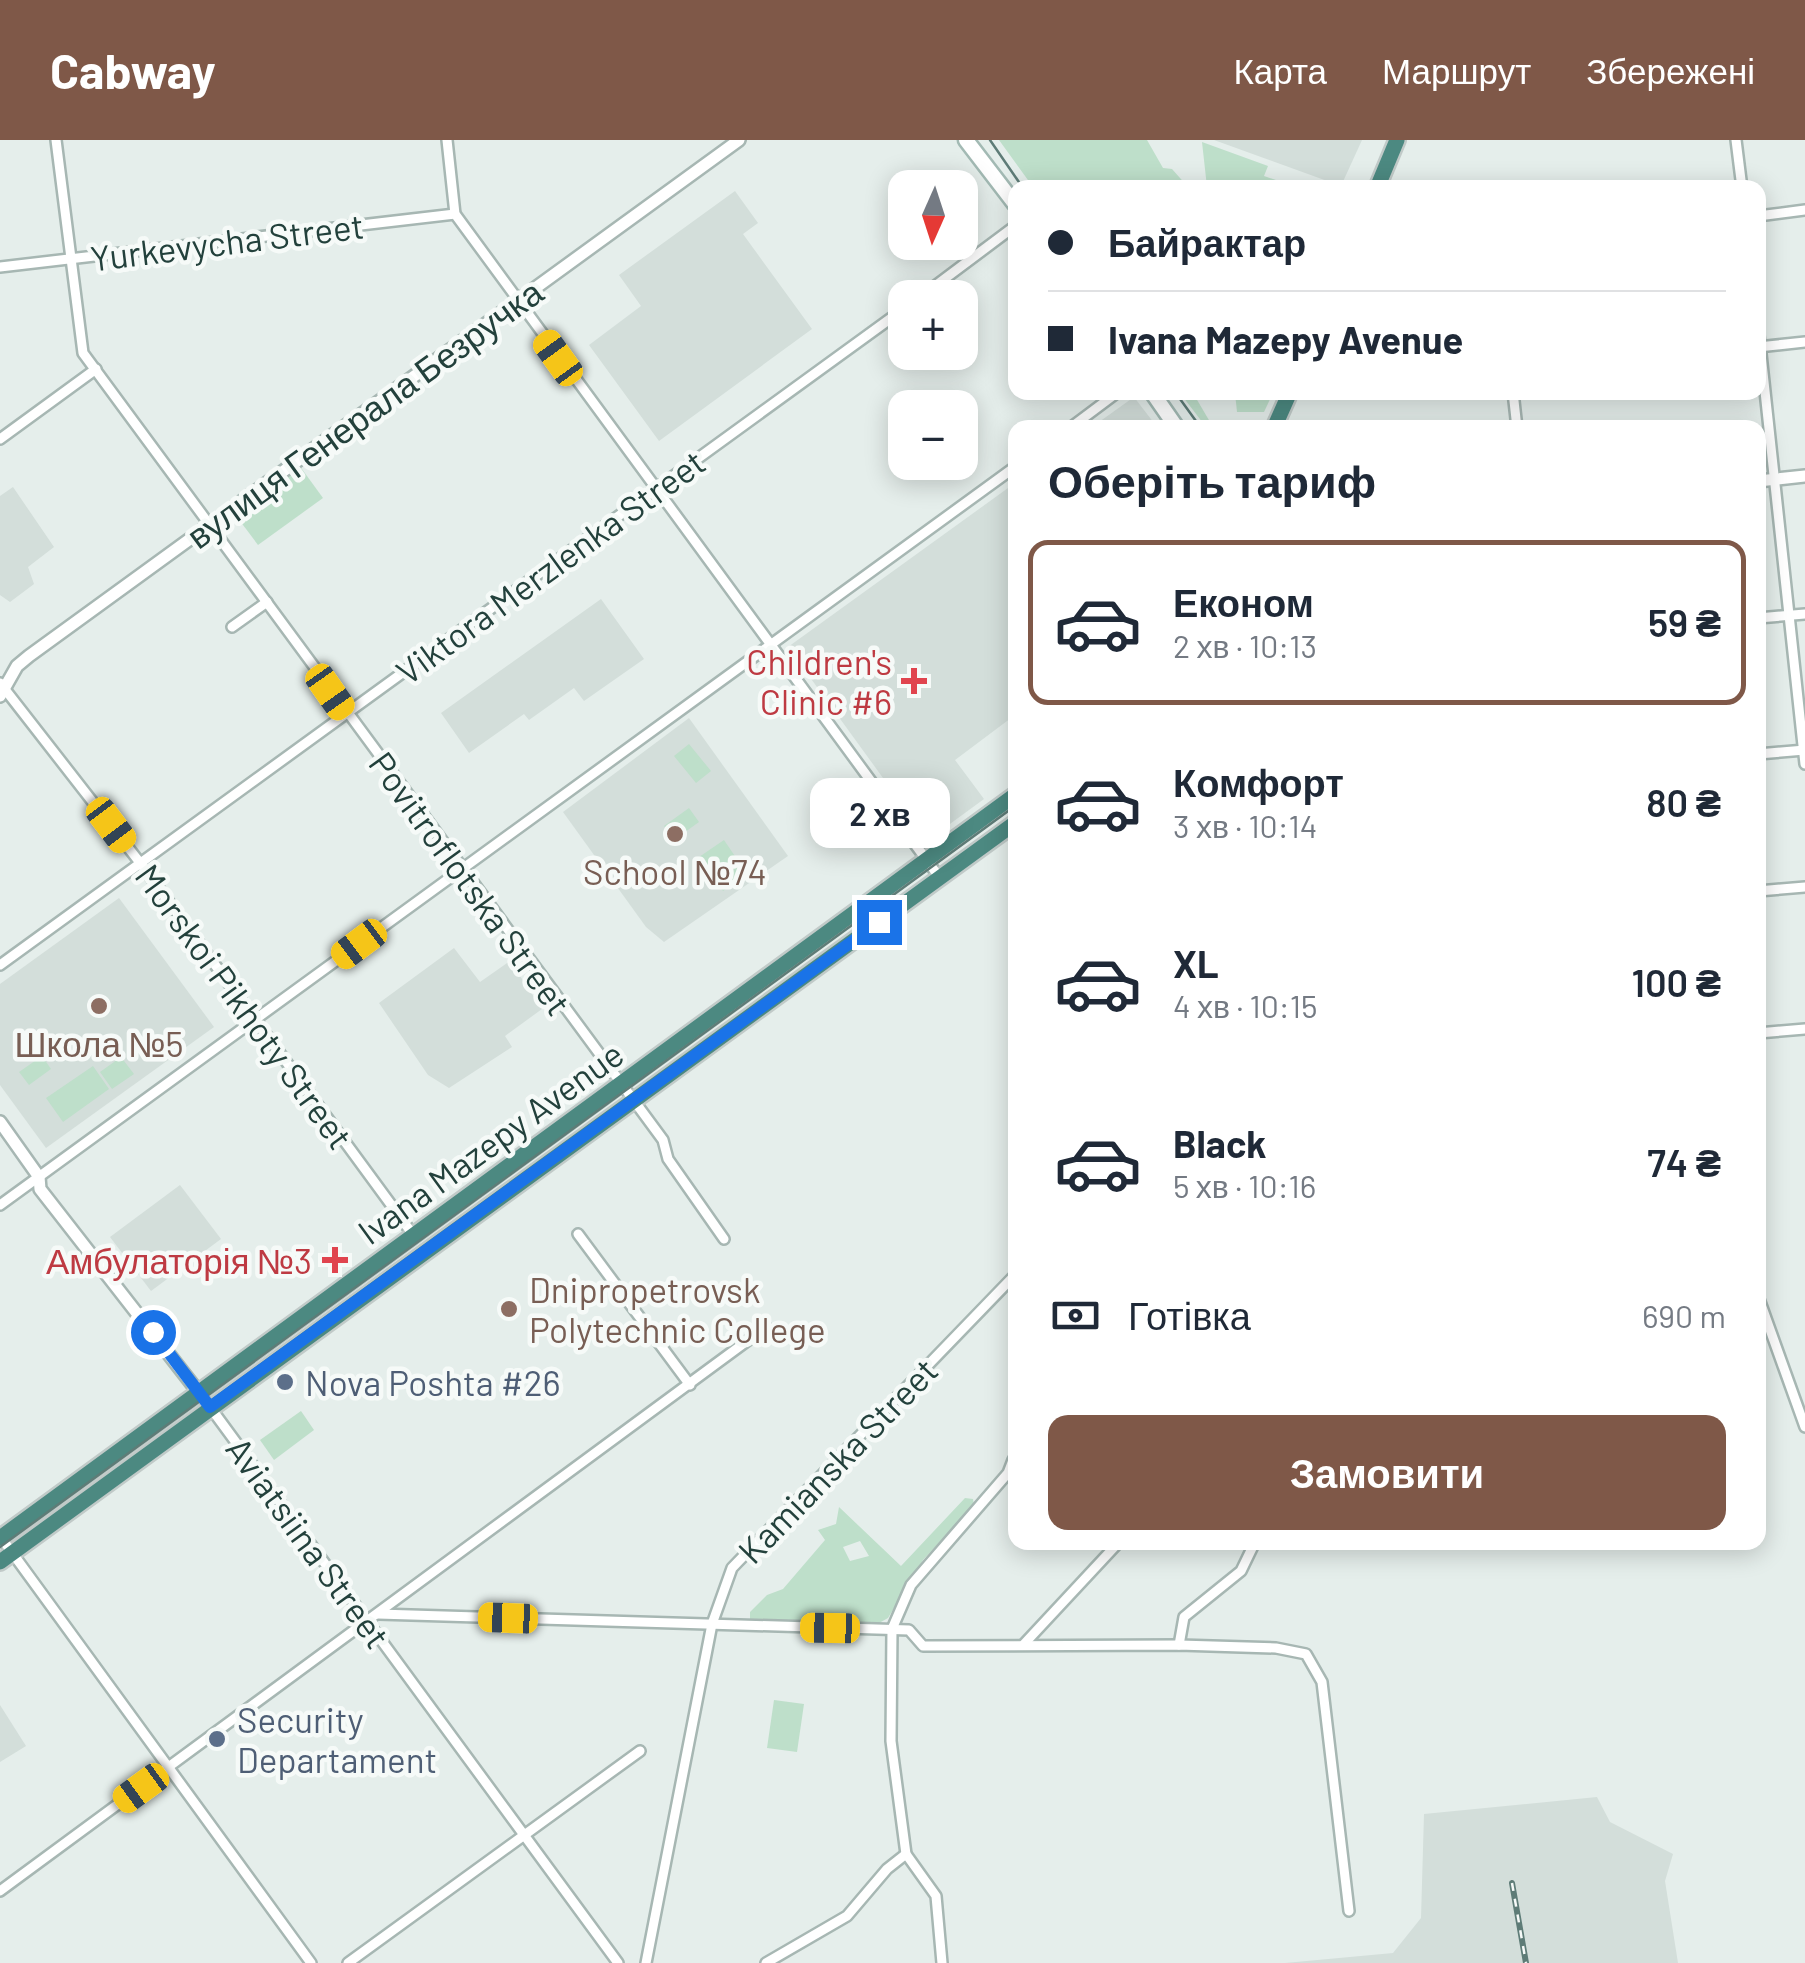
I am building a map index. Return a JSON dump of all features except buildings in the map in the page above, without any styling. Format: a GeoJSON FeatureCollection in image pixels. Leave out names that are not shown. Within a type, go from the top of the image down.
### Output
{"type":"FeatureCollection","features":[{"type":"Feature","properties":{"kind":"highway"},"geometry":{"type":"LineString","coordinates":[[1380,180],[1397,140]]}},
{"type":"Feature","properties":{"kind":"highway","name":"Ivana Mazepy Avenue"},"geometry":{"type":"LineString","coordinates":[[0,1537],[1008,800]]}},
{"type":"Feature","properties":{"kind":"highway","name":"Ivana Mazepy Avenue"},"geometry":{"type":"LineString","coordinates":[[6,1557],[1008,828]]}},
{"type":"Feature","properties":{"kind":"main road"},"geometry":{"type":"LineString","coordinates":[[966,140],[1008,195]]}},
{"type":"Feature","properties":{"kind":"street","name":"Povitroflotska Street"},"geometry":{"type":"LineString","coordinates":[[56,140],[79,346],[662,1140],[668,1159],[724,1240]]}},
{"type":"Feature","properties":{"kind":"street"},"geometry":{"type":"LineString","coordinates":[[448,140],[455,214],[940,878]]}},
{"type":"Feature","properties":{"kind":"street","name":"вулиця Генерала Безручка"},"geometry":{"type":"LineString","coordinates":[[1,690],[29,656],[739,140]]}},
{"type":"Feature","properties":{"kind":"street"},"geometry":{"type":"LineString","coordinates":[[1736,140],[1741,180]]}},
{"type":"Feature","properties":{"kind":"street"},"geometry":{"type":"LineString","coordinates":[[1766,215],[1805,210]]}},
{"type":"Feature","properties":{"kind":"street","name":"Yurkevycha Street"},"geometry":{"type":"LineString","coordinates":[[0,266],[455,214]]}},
{"type":"Feature","properties":{"kind":"street"},"geometry":{"type":"LineString","coordinates":[[943,280],[1008,231]]}},
{"type":"Feature","properties":{"kind":"street","name":"Viktora Merzlenka Street"},"geometry":{"type":"LineString","coordinates":[[0,965],[888,320]]}},
{"type":"Feature","properties":{"kind":"street"},"geometry":{"type":"LineString","coordinates":[[1766,346],[1805,342]]}},
{"type":"Feature","properties":{"kind":"street"},"geometry":{"type":"LineString","coordinates":[[0,438],[96,368]]}},
{"type":"Feature","properties":{"kind":"street"},"geometry":{"type":"LineString","coordinates":[[1081,420],[1107,400]]}},
{"type":"Feature","properties":{"kind":"street"},"geometry":{"type":"LineString","coordinates":[[0,1204],[1008,472]]}},
{"type":"Feature","properties":{"kind":"street"},"geometry":{"type":"LineString","coordinates":[[1766,480],[1805,476]]}},
{"type":"Feature","properties":{"kind":"street"},"geometry":{"type":"LineString","coordinates":[[1766,490],[1790,615],[1805,764]]}},
{"type":"Feature","properties":{"kind":"street"},"geometry":{"type":"LineString","coordinates":[[232,628],[266,602]]}},
{"type":"Feature","properties":{"kind":"street"},"geometry":{"type":"LineString","coordinates":[[1766,617],[1805,614]]}},
{"type":"Feature","properties":{"kind":"street","name":"Morskoi Pikhoty Street"},"geometry":{"type":"LineString","coordinates":[[1,690],[140,864],[414,1236]]}},
{"type":"Feature","properties":{"kind":"street"},"geometry":{"type":"LineString","coordinates":[[1766,753],[1804,750]]}},
{"type":"Feature","properties":{"kind":"street"},"geometry":{"type":"LineString","coordinates":[[1766,890],[1805,888]]}},
{"type":"Feature","properties":{"kind":"street"},"geometry":{"type":"LineString","coordinates":[[1766,1032],[1805,1030]]}},
{"type":"Feature","properties":{"kind":"street","name":"Aviatsiina Street"},"geometry":{"type":"LineString","coordinates":[[0,1122],[39,1177],[40,1189],[210,1407],[618,1963]]}},
{"type":"Feature","properties":{"kind":"street"},"geometry":{"type":"LineString","coordinates":[[578,1234],[690,1386]]}},
{"type":"Feature","properties":{"kind":"street","name":"Kamianska Street"},"geometry":{"type":"LineString","coordinates":[[646,1963],[712,1624],[732,1568],[1008,1282]]}},
{"type":"Feature","properties":{"kind":"street"},"geometry":{"type":"LineString","coordinates":[[1766,1318],[1805,1427]]}},
{"type":"Feature","properties":{"kind":"street"},"geometry":{"type":"LineString","coordinates":[[0,1890],[766,1327]]}},
{"type":"Feature","properties":{"kind":"street"},"geometry":{"type":"LineString","coordinates":[[942,1963],[936,1896],[906,1854],[891,1740],[892,1629],[911,1585],[1008,1473]]}},
{"type":"Feature","properties":{"kind":"street"},"geometry":{"type":"LineString","coordinates":[[0,1537],[6,1557],[170,1766],[312,1963]]}},
{"type":"Feature","properties":{"kind":"street"},"geometry":{"type":"LineString","coordinates":[[1024,1644],[1112,1550]]}},
{"type":"Feature","properties":{"kind":"street"},"geometry":{"type":"LineString","coordinates":[[1179,1646],[1184,1618],[1241,1571],[1251,1550]]}},
{"type":"Feature","properties":{"kind":"street"},"geometry":{"type":"LineString","coordinates":[[378,1614],[892,1629],[909,1630],[923,1646],[1276,1648],[1306,1654],[1322,1682],[1350,1911]]}},
{"type":"Feature","properties":{"kind":"street"},"geometry":{"type":"LineString","coordinates":[[348,1963],[640,1751]]}},
{"type":"Feature","properties":{"kind":"street"},"geometry":{"type":"LineString","coordinates":[[766,1963],[847,1916],[886,1869],[906,1854]]}},
{"type":"Feature","properties":{"kind":"shaded area"},"geometry":{"type":"Polygon","coordinates":[[[1214,140],[1362,140],[1344,180],[1324,180],[1214,140]]]}},
{"type":"Feature","properties":{"kind":"shaded area"},"geometry":{"type":"Polygon","coordinates":[[[735,191],[758,223],[743,234],[812,329],[659,441],[589,345],[641,306],[619,275],[735,191]]]}},
{"type":"Feature","properties":{"kind":"shaded area"},"geometry":{"type":"Polygon","coordinates":[[[1130,400],[1136,400],[1152,420],[1102,420],[1130,400]]]}},
{"type":"Feature","properties":{"kind":"shaded area"},"geometry":{"type":"Polygon","coordinates":[[[13,487],[54,547],[28,567],[34,584],[10,602],[0,595],[0,496],[13,487]]]}},
{"type":"Feature","properties":{"kind":"shaded area","name":"Children's Clinic #6"},"geometry":{"type":"Polygon","coordinates":[[[1008,488],[1008,720],[955,760],[984,799],[928,840],[788,647],[1008,488]]]}},
{"type":"Feature","properties":{"kind":"shaded area"},"geometry":{"type":"Polygon","coordinates":[[[601,599],[644,659],[584,701],[574,688],[529,720],[524,714],[469,753],[441,713],[601,599]]]}},
{"type":"Feature","properties":{"kind":"shaded area","name":"School №74"},"geometry":{"type":"Polygon","coordinates":[[[689,718],[788,856],[664,942],[646,927],[563,812],[689,718]]]}},
{"type":"Feature","properties":{"kind":"shaded area","name":"Школа №5"},"geometry":{"type":"Polygon","coordinates":[[[119,898],[214,1027],[46,1148],[0,1085],[0,984],[119,898]]]}},
{"type":"Feature","properties":{"kind":"shaded area"},"geometry":{"type":"Polygon","coordinates":[[[454,948],[480,982],[510,961],[542,1009],[505,1036],[512,1047],[449,1088],[428,1075],[379,1003],[454,948]]]}},
{"type":"Feature","properties":{"kind":"shaded area"},"geometry":{"type":"Polygon","coordinates":[[[180,1185],[221,1239],[151,1291],[110,1237],[180,1185]]]}},
{"type":"Feature","properties":{"kind":"shaded area"},"geometry":{"type":"Polygon","coordinates":[[[0,1705],[26,1746],[0,1762],[0,1705]]]}},
{"type":"Feature","properties":{"kind":"shaded area"},"geometry":{"type":"Polygon","coordinates":[[[1597,1797],[1610,1822],[1673,1854],[1665,1881],[1678,1963],[1285,1963],[1393,1953],[1421,1918],[1424,1814],[1597,1797]]]}},
{"type":"Feature","properties":{"kind":"green space"},"geometry":{"type":"Polygon","coordinates":[[[999,140],[1147,140],[1163,168],[1172,169],[1182,180],[1028,180],[999,140]]]}},
{"type":"Feature","properties":{"kind":"green space"},"geometry":{"type":"Polygon","coordinates":[[[1202,142],[1268,166],[1264,176],[1276,180],[1206,180],[1202,142]]]}},
{"type":"Feature","properties":{"kind":"green space"},"geometry":{"type":"Polygon","coordinates":[[[1185,400],[1197,400],[1209,420],[1201,420],[1185,400]]]}},
{"type":"Feature","properties":{"kind":"green space"},"geometry":{"type":"Polygon","coordinates":[[[1236,400],[1270,400],[1264,412],[1237,412],[1236,400]]]}},
{"type":"Feature","properties":{"kind":"green space"},"geometry":{"type":"Polygon","coordinates":[[[299,465],[323,498],[258,545],[234,513],[299,465]]]}},
{"type":"Feature","properties":{"kind":"green space"},"geometry":{"type":"Polygon","coordinates":[[[689,744],[711,771],[696,783],[674,756],[689,744]]]}},
{"type":"Feature","properties":{"kind":"green space"},"geometry":{"type":"Polygon","coordinates":[[[689,808],[699,822],[674,840],[664,826],[689,808]]]}},
{"type":"Feature","properties":{"kind":"green space"},"geometry":{"type":"Polygon","coordinates":[[[724,840],[747,874],[723,891],[699,857],[724,840]]]}},
{"type":"Feature","properties":{"kind":"green space"},"geometry":{"type":"Polygon","coordinates":[[[42,1056],[51,1069],[29,1085],[19,1072],[42,1056]]]}},
{"type":"Feature","properties":{"kind":"green space"},"geometry":{"type":"Polygon","coordinates":[[[121,1057],[134,1074],[112,1089],[100,1072],[121,1057]]]}},
{"type":"Feature","properties":{"kind":"green space"},"geometry":{"type":"Polygon","coordinates":[[[93,1066],[109,1089],[63,1122],[46,1098],[93,1066]]]}},
{"type":"Feature","properties":{"kind":"green space"},"geometry":{"type":"Polygon","coordinates":[[[301,1411],[314,1430],[274,1460],[260,1440],[301,1411]]]}},
{"type":"Feature","properties":{"kind":"green space"},"geometry":{"type":"Polygon","coordinates":[[[965,1498],[973,1499],[974,1505],[923,1560],[888,1618],[879,1623],[750,1619],[750,1612],[767,1595],[783,1589],[825,1540],[818,1530],[836,1524],[839,1507],[901,1566],[965,1498]],[[860,1541],[843,1547],[850,1561],[869,1556],[860,1541]]]}},
{"type":"Feature","properties":{"kind":"green space"},"geometry":{"type":"Polygon","coordinates":[[[774,1700],[804,1704],[797,1752],[767,1748],[774,1700]]]}},
{"type":"Feature","properties":{"kind":"tram line"},"geometry":{"type":"LineString","coordinates":[[990,140],[1018,180]]}},
{"type":"Feature","properties":{"kind":"tram line"},"geometry":{"type":"LineString","coordinates":[[1181,400],[1195,420]]}},
{"type":"Feature","properties":{"kind":"tram line"},"geometry":{"type":"LineString","coordinates":[[0,1547],[1008,811]]}},
{"type":"Feature","properties":{"kind":"railway"},"geometry":{"type":"LineString","coordinates":[[1512,1883],[1526,1963]]}},
{"type":"Feature","properties":{"kind":"place","name":"Children's Clinic #6"},"geometry":{"type":"Point","coordinates":[914,681]}},
{"type":"Feature","properties":{"kind":"place","name":"School №74"},"geometry":{"type":"Point","coordinates":[675,834]}},
{"type":"Feature","properties":{"kind":"place","name":"Школа №5"},"geometry":{"type":"Point","coordinates":[99,1006]}},
{"type":"Feature","properties":{"kind":"place","name":"Амбулаторія №3"},"geometry":{"type":"Point","coordinates":[335,1260]}},
{"type":"Feature","properties":{"kind":"place","name":"Dnipropetrovsk Polytechnic College"},"geometry":{"type":"Point","coordinates":[509,1309]}},
{"type":"Feature","properties":{"kind":"place","name":"Nova Poshta #26"},"geometry":{"type":"Point","coordinates":[285,1382]}},
{"type":"Feature","properties":{"kind":"place","name":"Security Departament"},"geometry":{"type":"Point","coordinates":[217,1739]}},
{"type":"Feature","properties":{"kind":"route"},"geometry":{"type":"LineString","coordinates":[[153,1332],[210,1407],[879,922]]}}]}
